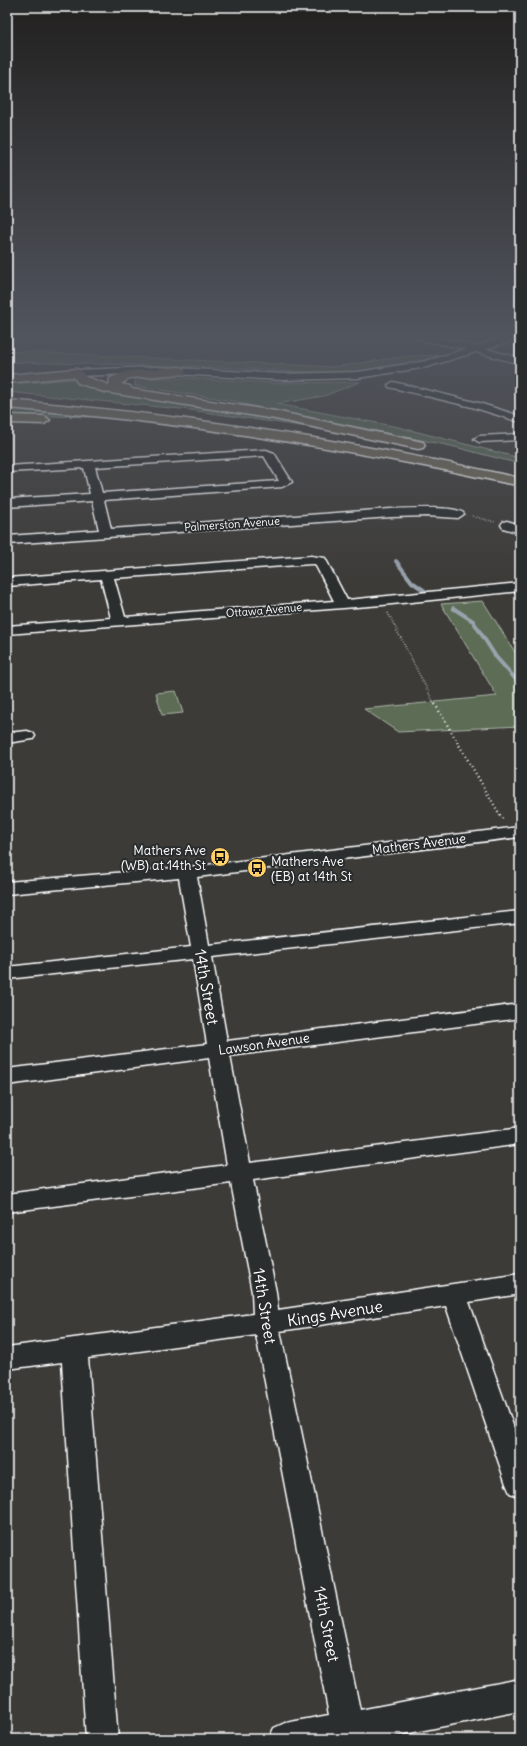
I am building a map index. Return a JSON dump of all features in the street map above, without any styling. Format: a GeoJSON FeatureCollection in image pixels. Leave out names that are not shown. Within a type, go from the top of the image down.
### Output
{"type":"FeatureCollection","features":[{"type":"Feature","properties":{"kind":"main road"},"geometry":{"type":"LineString","coordinates":[[162,418],[272,433],[403,456],[520,483]]}},
{"type":"Feature","properties":{"kind":"main road"},"geometry":{"type":"LineString","coordinates":[[215,418],[272,426],[411,450],[520,474]]}},
{"type":"Feature","properties":{"kind":"main road"},"geometry":{"type":"LineString","coordinates":[[290,418],[433,448]]}},
{"type":"Feature","properties":{"kind":"main road"},"geometry":{"type":"LineString","coordinates":[[7,420],[126,424],[241,435],[361,453],[520,483]]}},
{"type":"Feature","properties":{"kind":"main road"},"geometry":{"type":"LineString","coordinates":[[476,459],[520,470]]}},
{"type":"Feature","properties":{"kind":"street"},"geometry":{"type":"LineString","coordinates":[[479,439],[520,437]]}},
{"type":"Feature","properties":{"kind":"street"},"geometry":{"type":"LineString","coordinates":[[7,469],[266,453],[270,455],[286,482],[282,484],[7,503]]}},
{"type":"Feature","properties":{"kind":"street"},"geometry":{"type":"LineString","coordinates":[[89,464],[106,533]]}},
{"type":"Feature","properties":{"kind":"street","name":"Palmerston Avenue"},"geometry":{"type":"LineString","coordinates":[[7,540],[391,513],[427,512],[458,514]]}},
{"type":"Feature","properties":{"kind":"street"},"geometry":{"type":"LineString","coordinates":[[507,525],[520,529]]}},
{"type":"Feature","properties":{"kind":"street"},"geometry":{"type":"LineString","coordinates":[[7,582],[311,560],[320,561],[342,604]]}},
{"type":"Feature","properties":{"kind":"street"},"geometry":{"type":"LineString","coordinates":[[107,575],[119,622]]}},
{"type":"Feature","properties":{"kind":"street","name":"Ottawa Avenue"},"geometry":{"type":"LineString","coordinates":[[7,630],[382,601],[520,587]]}},
{"type":"Feature","properties":{"kind":"street"},"geometry":{"type":"LineString","coordinates":[[7,738],[27,736]]}},
{"type":"Feature","properties":{"kind":"street","name":"Mathers Avenue"},"geometry":{"type":"LineString","coordinates":[[7,888],[187,872],[515,832]]}},
{"type":"Feature","properties":{"kind":"street","name":"14th Street"},"geometry":{"type":"LineString","coordinates":[[187,872],[200,953],[240,1172],[264,1292],[266,1323],[349,1734]]}},
{"type":"Feature","properties":{"kind":"street"},"geometry":{"type":"LineString","coordinates":[[7,974],[520,917]]}},
{"type":"Feature","properties":{"kind":"street","name":"Lawson Avenue"},"geometry":{"type":"LineString","coordinates":[[7,1076],[219,1051],[242,1046],[520,1012]]}},
{"type":"Feature","properties":{"kind":"street"},"geometry":{"type":"LineString","coordinates":[[7,1203],[520,1136]]}},
{"type":"Feature","properties":{"kind":"street","name":"Kings Avenue"},"geometry":{"type":"LineString","coordinates":[[7,1358],[266,1323],[520,1284]]}},
{"type":"Feature","properties":{"kind":"street"},"geometry":{"type":"LineString","coordinates":[[454,1294],[520,1484]]}},
{"type":"Feature","properties":{"kind":"street"},"geometry":{"type":"LineString","coordinates":[[74,1349],[102,1739]]}},
{"type":"Feature","properties":{"kind":"street"},"geometry":{"type":"LineString","coordinates":[[285,1739],[349,1734],[520,1695]]}},
{"type":"Feature","properties":{"kind":"path"},"geometry":{"type":"LineString","coordinates":[[458,514],[507,525]]}},
{"type":"Feature","properties":{"kind":"path"},"geometry":{"type":"LineString","coordinates":[[382,601],[444,720],[515,832]]}},
{"type":"Feature","properties":{"kind":"green space"},"geometry":{"type":"Polygon","coordinates":[[[249,418],[274,418],[323,426],[321,429],[249,418]]]}},
{"type":"Feature","properties":{"kind":"green space"},"geometry":{"type":"Polygon","coordinates":[[[313,418],[353,418],[398,427],[520,458],[520,464],[451,446],[313,418]]]}},
{"type":"Feature","properties":{"kind":"green space"},"geometry":{"type":"Polygon","coordinates":[[[483,601],[520,660],[520,726],[398,732],[364,709],[497,696],[441,604],[483,601]]]}},
{"type":"Feature","properties":{"kind":"green space"},"geometry":{"type":"Polygon","coordinates":[[[176,691],[183,713],[162,715],[156,693],[176,691]]]}},
{"type":"Feature","properties":{"kind":"waterway"},"geometry":{"type":"LineString","coordinates":[[396,561],[412,582],[425,591]]}},
{"type":"Feature","properties":{"kind":"waterway"},"geometry":{"type":"LineString","coordinates":[[453,608],[473,621],[496,657],[520,684]]}},
{"type":"Feature","properties":{"kind":"place","name":"Mathers Ave (WB) at 14th St"},"geometry":{"type":"Point","coordinates":[220,857]}},
{"type":"Feature","properties":{"kind":"place","name":"Mathers Ave (EB) at 14th St"},"geometry":{"type":"Point","coordinates":[257,868]}}]}
